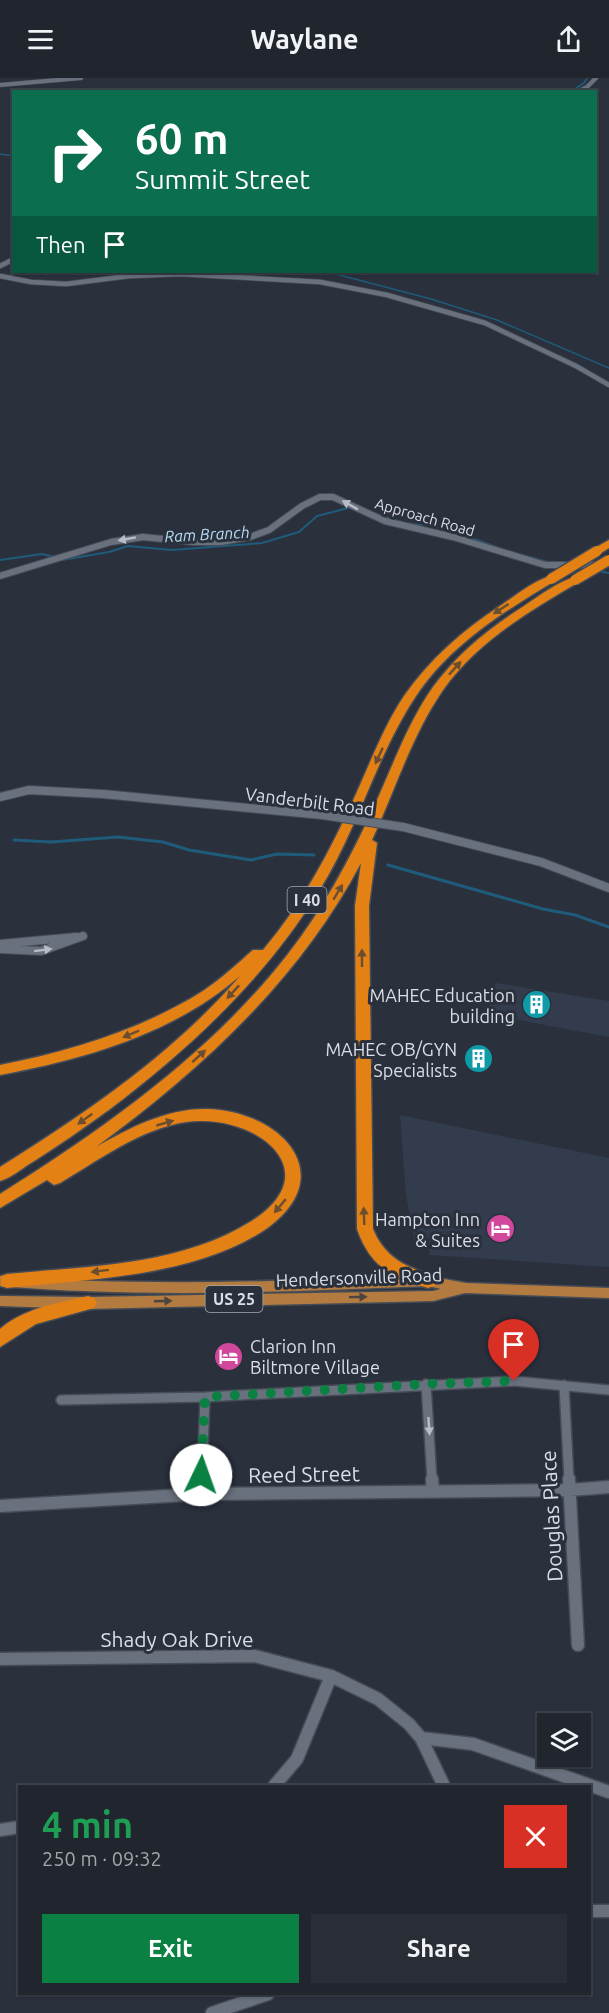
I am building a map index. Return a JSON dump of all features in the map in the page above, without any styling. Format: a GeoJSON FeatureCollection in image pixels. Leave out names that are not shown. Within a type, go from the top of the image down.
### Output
{"type":"FeatureCollection","features":[{"type":"Feature","properties":{"kind":"highway","name":"I 40"},"geometry":{"type":"LineString","coordinates":[[0,1175],[83,1121],[165,1056],[234,992],[284,933],[332,858],[393,727],[415,689],[444,654],[478,624],[609,543]]}},
{"type":"Feature","properties":{"kind":"highway","name":"I 40"},"geometry":{"type":"LineString","coordinates":[[0,1203],[72,1156],[145,1102],[237,1021],[286,967],[324,915],[354,864],[422,715],[446,678],[461,661],[496,630],[609,560]]}},
{"type":"Feature","properties":{"kind":"highway"},"geometry":{"type":"LineString","coordinates":[[372,826],[362,906],[365,1229],[369,1242],[384,1262],[397,1271],[428,1281]]}},
{"type":"Feature","properties":{"kind":"highway"},"geometry":{"type":"LineString","coordinates":[[0,1070],[82,1052],[156,1023],[208,994],[284,933]]}},
{"type":"Feature","properties":{"kind":"highway"},"geometry":{"type":"LineString","coordinates":[[0,1203],[41,1186],[137,1133],[162,1123],[206,1115],[248,1121],[274,1135],[291,1158],[294,1173],[285,1200],[274,1213],[249,1230],[215,1246],[137,1266],[3,1281]]}},
{"type":"Feature","properties":{"kind":"highway"},"geometry":{"type":"LineString","coordinates":[[0,1340],[17,1324],[36,1316],[88,1303]]}},
{"type":"Feature","properties":{"kind":"main road","name":"Hendersonville Road"},"geometry":{"type":"LineString","coordinates":[[3,1281],[174,1287],[428,1281],[466,1288],[609,1293]]}},
{"type":"Feature","properties":{"kind":"main road","name":"Hendersonville Road"},"geometry":{"type":"LineString","coordinates":[[0,1301],[88,1303],[433,1296],[466,1288]]}},
{"type":"Feature","properties":{"kind":"street"},"geometry":{"type":"LineString","coordinates":[[0,85],[81,78]]}},
{"type":"Feature","properties":{"kind":"street"},"geometry":{"type":"LineString","coordinates":[[581,90],[596,78]]}},
{"type":"Feature","properties":{"kind":"street"},"geometry":{"type":"LineString","coordinates":[[0,276],[31,282],[66,284],[129,276],[180,273],[320,282],[387,295],[485,323],[576,366],[609,385]]}},
{"type":"Feature","properties":{"kind":"street","name":"Approach Road"},"geometry":{"type":"LineString","coordinates":[[0,576],[111,542],[143,537],[194,542],[250,537],[269,530],[302,506],[320,497],[343,501],[385,521],[453,537],[546,565],[609,565]]}},
{"type":"Feature","properties":{"kind":"street","name":"Vanderbilt Road"},"geometry":{"type":"LineString","coordinates":[[0,797],[29,790],[103,794],[322,815],[403,827],[541,862],[609,888]]}},
{"type":"Feature","properties":{"kind":"street"},"geometry":{"type":"LineString","coordinates":[[0,944],[83,936],[41,951],[0,949]]}},
{"type":"Feature","properties":{"kind":"street"},"geometry":{"type":"LineString","coordinates":[[61,1400],[205,1397],[514,1381],[609,1390]]}},
{"type":"Feature","properties":{"kind":"street"},"geometry":{"type":"LineString","coordinates":[[426,1384],[434,1492]]}},
{"type":"Feature","properties":{"kind":"street","name":"Douglas Place"},"geometry":{"type":"LineString","coordinates":[[564,1385],[578,1645]]}},
{"type":"Feature","properties":{"kind":"street"},"geometry":{"type":"LineString","coordinates":[[201,1494],[205,1397]]}},
{"type":"Feature","properties":{"kind":"street","name":"Reed Street"},"geometry":{"type":"LineString","coordinates":[[0,1506],[201,1494],[570,1490],[609,1487]]}},
{"type":"Feature","properties":{"kind":"street","name":"Shady Oak Drive"},"geometry":{"type":"LineString","coordinates":[[0,1659],[255,1656],[332,1676],[378,1699],[409,1724],[421,1738],[444,1785]]}},
{"type":"Feature","properties":{"kind":"street"},"geometry":{"type":"LineString","coordinates":[[275,1785],[297,1759],[332,1676]]}},
{"type":"Feature","properties":{"kind":"street"},"geometry":{"type":"LineString","coordinates":[[421,1738],[473,1744],[589,1785]]}},
{"type":"Feature","properties":{"kind":"street"},"geometry":{"type":"LineString","coordinates":[[591,1786],[609,1792]]}},
{"type":"Feature","properties":{"kind":"street"},"geometry":{"type":"LineString","coordinates":[[0,1830],[18,1827]]}},
{"type":"Feature","properties":{"kind":"street"},"geometry":{"type":"LineString","coordinates":[[591,1911],[609,1911]]}},
{"type":"Feature","properties":{"kind":"street"},"geometry":{"type":"LineString","coordinates":[[212,2013],[265,1995]]}},
{"type":"Feature","properties":{"kind":"shaded area"},"geometry":{"type":"Polygon","coordinates":[[[496,983],[609,1001],[609,1037],[486,1014],[496,983]]]}},
{"type":"Feature","properties":{"kind":"shaded area"},"geometry":{"type":"Polygon","coordinates":[[[400,1115],[609,1158],[609,1267],[430,1255],[429,1250],[416,1249],[406,1195],[400,1115]]]}},
{"type":"Feature","properties":{"kind":"waterway"},"geometry":{"type":"LineString","coordinates":[[573,90],[584,83],[587,78]]}},
{"type":"Feature","properties":{"kind":"waterway"},"geometry":{"type":"LineString","coordinates":[[0,154],[12,156]]}},
{"type":"Feature","properties":{"kind":"waterway"},"geometry":{"type":"LineString","coordinates":[[332,273],[431,299],[497,320],[609,368]]}},
{"type":"Feature","properties":{"kind":"waterway","name":"Ram Branch"},"geometry":{"type":"LineString","coordinates":[[62,560],[109,552],[128,546],[172,550],[262,543],[299,532],[317,516],[348,508]]}},
{"type":"Feature","properties":{"kind":"waterway","name":"Ram Branch"},"geometry":{"type":"LineString","coordinates":[[376,514],[398,521]]}},
{"type":"Feature","properties":{"kind":"waterway","name":"Ram Branch"},"geometry":{"type":"LineString","coordinates":[[405,523],[441,527],[502,549]]}},
{"type":"Feature","properties":{"kind":"waterway","name":"Ram Branch"},"geometry":{"type":"LineString","coordinates":[[514,553],[548,562]]}},
{"type":"Feature","properties":{"kind":"waterway","name":"Ram Branch"},"geometry":{"type":"LineString","coordinates":[[0,560],[42,554],[55,557]]}},
{"type":"Feature","properties":{"kind":"waterway","name":"Ram Branch"},"geometry":{"type":"LineString","coordinates":[[598,571],[609,573]]}},
{"type":"Feature","properties":{"kind":"waterway"},"geometry":{"type":"LineString","coordinates":[[14,840],[51,842],[118,837],[163,842],[189,850],[251,860],[277,854],[314,855]]}},
{"type":"Feature","properties":{"kind":"waterway"},"geometry":{"type":"LineString","coordinates":[[388,865],[543,909],[575,915],[609,927]]}},
{"type":"Feature","properties":{"kind":"place","name":"MAHEC Education building"},"geometry":{"type":"Point","coordinates":[536,1005]}},
{"type":"Feature","properties":{"kind":"place","name":"MAHEC OB/GYN Specialists"},"geometry":{"type":"Point","coordinates":[478,1059]}},
{"type":"Feature","properties":{"kind":"place","name":"Hampton Inn & Suites"},"geometry":{"type":"Point","coordinates":[501,1229]}},
{"type":"Feature","properties":{"kind":"place","name":"Clarion Inn Biltmore Village"},"geometry":{"type":"Point","coordinates":[229,1356]}},
{"type":"Feature","properties":{"kind":"route"},"geometry":{"type":"LineString","coordinates":[[201,1475],[205,1397],[514,1381]]}}]}
